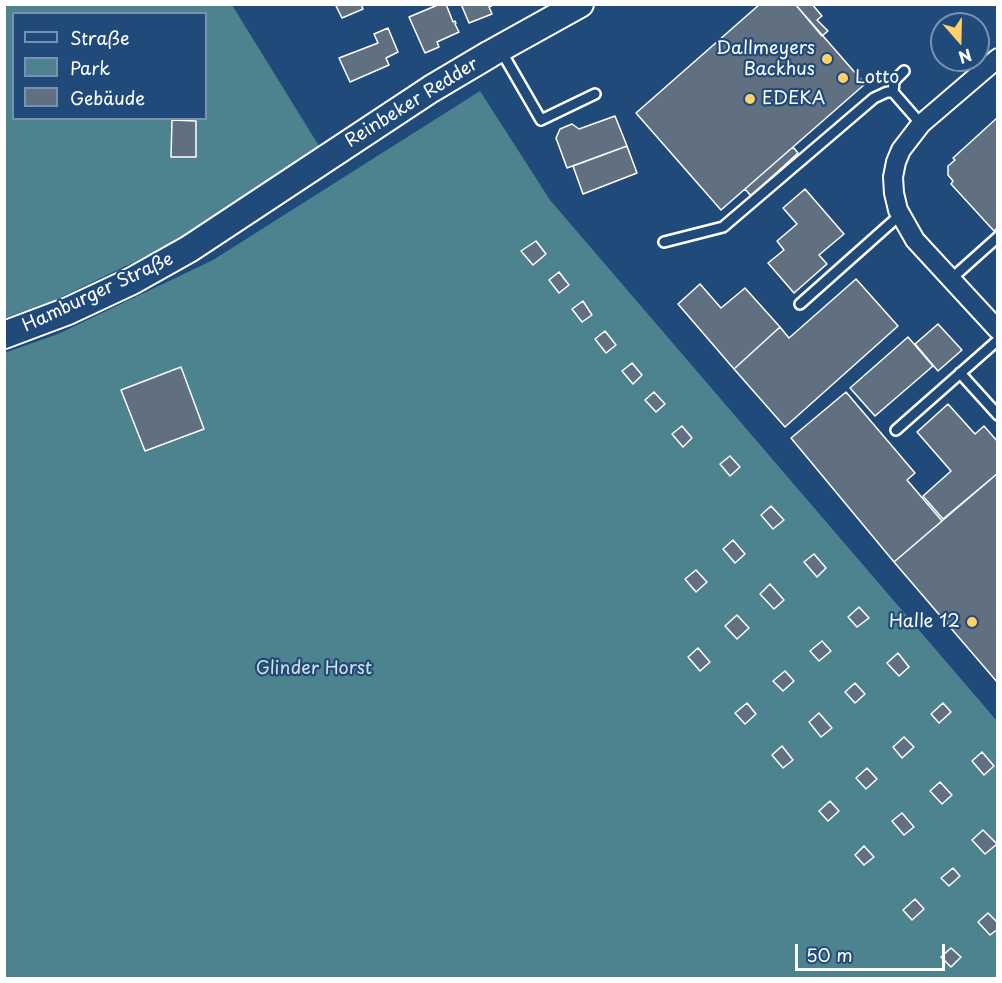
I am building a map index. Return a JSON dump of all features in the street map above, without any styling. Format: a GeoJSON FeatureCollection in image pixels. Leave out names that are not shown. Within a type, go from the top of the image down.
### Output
{"type":"FeatureCollection","features":[{"type":"Feature","properties":{"kind":"main road","name":"Reinbeker Redder"},"geometry":{"type":"LineString","coordinates":[[250,209],[431,89],[580,4]]}},
{"type":"Feature","properties":{"kind":"main road","name":"Hamburger Straße"},"geometry":{"type":"LineString","coordinates":[[4,336],[68,311],[132,281],[189,249],[250,209]]}},
{"type":"Feature","properties":{"kind":"street"},"geometry":{"type":"LineString","coordinates":[[992,321],[915,240],[900,215],[894,193],[893,177],[901,150],[921,124],[998,58]]}},
{"type":"Feature","properties":{"kind":"lane"},"geometry":{"type":"LineString","coordinates":[[499,49],[541,120],[595,94]]}},
{"type":"Feature","properties":{"kind":"lane"},"geometry":{"type":"LineString","coordinates":[[904,71],[894,81],[893,92],[921,124]]}},
{"type":"Feature","properties":{"kind":"lane"},"geometry":{"type":"LineString","coordinates":[[664,242],[723,227],[874,98],[887,92],[893,92]]}},
{"type":"Feature","properties":{"kind":"lane"},"geometry":{"type":"LineString","coordinates":[[800,304],[900,215]]}},
{"type":"Feature","properties":{"kind":"lane"},"geometry":{"type":"LineString","coordinates":[[951,279],[998,237]]}},
{"type":"Feature","properties":{"kind":"lane"},"geometry":{"type":"LineString","coordinates":[[896,429],[998,340]]}},
{"type":"Feature","properties":{"kind":"lane"},"geometry":{"type":"LineString","coordinates":[[960,373],[998,415]]}},
{"type":"Feature","properties":{"kind":"green space"},"geometry":{"type":"Polygon","coordinates":[[[4,5],[232,5],[319,146],[186,237],[49,303],[5,318],[4,5]]]}},
{"type":"Feature","properties":{"kind":"green space","name":"Glinder Horst"},"geometry":{"type":"Polygon","coordinates":[[[480,91],[550,200],[997,721],[997,978],[5,978],[4,353],[58,334],[213,260],[480,91]]]}},
{"type":"Feature","properties":{"kind":"building"},"geometry":{"type":"Polygon","coordinates":[[[335,4],[361,4],[363,9],[342,18],[335,4]]]}},
{"type":"Feature","properties":{"kind":"building"},"geometry":{"type":"Polygon","coordinates":[[[440,4],[446,4],[459,32],[437,42],[439,47],[425,53],[409,17],[440,4]]]}},
{"type":"Feature","properties":{"kind":"building"},"geometry":{"type":"Polygon","coordinates":[[[461,4],[495,4],[489,7],[492,14],[469,23],[461,4]]]}},
{"type":"Feature","properties":{"kind":"building","name":"EDEKA"},"geometry":{"type":"Polygon","coordinates":[[[760,4],[795,4],[865,84],[721,210],[636,113],[760,4]]]}},
{"type":"Feature","properties":{"kind":"building"},"geometry":{"type":"Polygon","coordinates":[[[795,4],[812,4],[822,16],[817,20],[828,31],[822,36],[795,4]]]}},
{"type":"Feature","properties":{"kind":"building"},"geometry":{"type":"Polygon","coordinates":[[[388,28],[398,52],[386,58],[389,65],[350,82],[339,58],[378,43],[374,34],[388,28]]]}},
{"type":"Feature","properties":{"kind":"building"},"geometry":{"type":"Polygon","coordinates":[[[615,116],[627,146],[567,168],[556,138],[560,129],[572,124],[579,129],[615,116]]]}},
{"type":"Feature","properties":{"kind":"building"},"geometry":{"type":"Polygon","coordinates":[[[998,117],[998,227],[994,231],[951,184],[953,181],[948,175],[948,166],[955,160],[953,158],[998,117]]]}},
{"type":"Feature","properties":{"kind":"building"},"geometry":{"type":"Polygon","coordinates":[[[172,120],[196,121],[196,157],[171,157],[172,120]]]}},
{"type":"Feature","properties":{"kind":"building"},"geometry":{"type":"Polygon","coordinates":[[[627,146],[637,173],[583,194],[573,166],[627,146]]]}},
{"type":"Feature","properties":{"kind":"building"},"geometry":{"type":"Polygon","coordinates":[[[793,147],[798,153],[751,196],[745,189],[793,147]]]}},
{"type":"Feature","properties":{"kind":"building"},"geometry":{"type":"Polygon","coordinates":[[[805,189],[844,234],[819,255],[827,264],[794,293],[768,263],[784,250],[777,241],[797,224],[783,208],[805,189]]]}},
{"type":"Feature","properties":{"kind":"building"},"geometry":{"type":"Polygon","coordinates":[[[536,241],[546,254],[533,265],[521,251],[536,241]]]}},
{"type":"Feature","properties":{"kind":"building"},"geometry":{"type":"Polygon","coordinates":[[[559,272],[569,285],[559,293],[549,280],[559,272]]]}},
{"type":"Feature","properties":{"kind":"building"},"geometry":{"type":"Polygon","coordinates":[[[856,279],[898,326],[785,427],[734,369],[780,327],[789,338],[856,279]]]}},
{"type":"Feature","properties":{"kind":"building"},"geometry":{"type":"Polygon","coordinates":[[[700,284],[721,308],[745,288],[780,327],[734,369],[678,304],[700,284]]]}},
{"type":"Feature","properties":{"kind":"building"},"geometry":{"type":"Polygon","coordinates":[[[583,301],[592,315],[582,322],[572,309],[583,301]]]}},
{"type":"Feature","properties":{"kind":"building"},"geometry":{"type":"Polygon","coordinates":[[[938,324],[962,350],[938,371],[915,344],[938,324]]]}},
{"type":"Feature","properties":{"kind":"building"},"geometry":{"type":"Polygon","coordinates":[[[605,331],[616,345],[606,353],[595,339],[605,331]]]}},
{"type":"Feature","properties":{"kind":"building"},"geometry":{"type":"Polygon","coordinates":[[[908,337],[933,366],[875,416],[850,388],[908,337]]]}},
{"type":"Feature","properties":{"kind":"building"},"geometry":{"type":"Polygon","coordinates":[[[632,363],[642,375],[633,384],[622,371],[632,363]]]}},
{"type":"Feature","properties":{"kind":"building"},"geometry":{"type":"Polygon","coordinates":[[[181,367],[204,429],[145,451],[121,390],[181,367]]]}},
{"type":"Feature","properties":{"kind":"building"},"geometry":{"type":"Polygon","coordinates":[[[654,392],[665,404],[656,412],[645,400],[654,392]]]}},
{"type":"Feature","properties":{"kind":"building"},"geometry":{"type":"Polygon","coordinates":[[[846,392],[915,473],[907,480],[942,521],[894,562],[791,438],[846,392]]]}},
{"type":"Feature","properties":{"kind":"building"},"geometry":{"type":"Polygon","coordinates":[[[948,404],[975,434],[984,426],[998,442],[998,473],[943,519],[923,496],[951,471],[917,432],[948,404]]]}},
{"type":"Feature","properties":{"kind":"building"},"geometry":{"type":"Polygon","coordinates":[[[682,426],[692,438],[683,447],[672,434],[682,426]]]}},
{"type":"Feature","properties":{"kind":"building"},"geometry":{"type":"Polygon","coordinates":[[[730,456],[740,467],[730,476],[720,464],[730,456]]]}},
{"type":"Feature","properties":{"kind":"building","name":"Halle 12"},"geometry":{"type":"Polygon","coordinates":[[[998,473],[998,683],[894,562],[998,473]]]}},
{"type":"Feature","properties":{"kind":"building"},"geometry":{"type":"Polygon","coordinates":[[[771,506],[784,520],[773,529],[761,515],[771,506]]]}},
{"type":"Feature","properties":{"kind":"building"},"geometry":{"type":"Polygon","coordinates":[[[733,540],[745,554],[735,563],[723,549],[733,540]]]}},
{"type":"Feature","properties":{"kind":"building"},"geometry":{"type":"Polygon","coordinates":[[[814,554],[826,568],[817,577],[804,562],[814,554]]]}},
{"type":"Feature","properties":{"kind":"building"},"geometry":{"type":"Polygon","coordinates":[[[696,570],[707,582],[696,592],[685,579],[696,570]]]}},
{"type":"Feature","properties":{"kind":"building"},"geometry":{"type":"Polygon","coordinates":[[[770,584],[784,600],[774,609],[760,594],[770,584]]]}},
{"type":"Feature","properties":{"kind":"building"},"geometry":{"type":"Polygon","coordinates":[[[859,607],[869,618],[857,627],[848,617],[859,607]]]}},
{"type":"Feature","properties":{"kind":"building"},"geometry":{"type":"Polygon","coordinates":[[[737,615],[749,628],[737,639],[725,626],[737,615]]]}},
{"type":"Feature","properties":{"kind":"building"},"geometry":{"type":"Polygon","coordinates":[[[822,641],[831,651],[819,661],[810,651],[822,641]]]}},
{"type":"Feature","properties":{"kind":"building"},"geometry":{"type":"Polygon","coordinates":[[[698,648],[710,662],[700,671],[688,657],[698,648]]]}},
{"type":"Feature","properties":{"kind":"building"},"geometry":{"type":"Polygon","coordinates":[[[898,653],[909,667],[899,676],[887,663],[898,653]]]}},
{"type":"Feature","properties":{"kind":"building"},"geometry":{"type":"Polygon","coordinates":[[[785,671],[794,681],[783,691],[773,681],[785,671]]]}},
{"type":"Feature","properties":{"kind":"building"},"geometry":{"type":"Polygon","coordinates":[[[855,683],[865,694],[855,703],[845,692],[855,683]]]}},
{"type":"Feature","properties":{"kind":"building"},"geometry":{"type":"Polygon","coordinates":[[[747,703],[756,714],[745,724],[735,713],[747,703]]]}},
{"type":"Feature","properties":{"kind":"building"},"geometry":{"type":"Polygon","coordinates":[[[943,703],[951,712],[939,723],[931,714],[943,703]]]}},
{"type":"Feature","properties":{"kind":"building"},"geometry":{"type":"Polygon","coordinates":[[[819,713],[832,728],[821,737],[809,722],[819,713]]]}},
{"type":"Feature","properties":{"kind":"building"},"geometry":{"type":"Polygon","coordinates":[[[904,737],[914,747],[902,758],[893,747],[904,737]]]}},
{"type":"Feature","properties":{"kind":"building"},"geometry":{"type":"Polygon","coordinates":[[[782,746],[793,760],[783,768],[772,755],[782,746]]]}},
{"type":"Feature","properties":{"kind":"building"},"geometry":{"type":"Polygon","coordinates":[[[982,752],[994,766],[984,775],[972,761],[982,752]]]}},
{"type":"Feature","properties":{"kind":"building"},"geometry":{"type":"Polygon","coordinates":[[[867,768],[877,779],[866,789],[856,778],[867,768]]]}},
{"type":"Feature","properties":{"kind":"building"},"geometry":{"type":"Polygon","coordinates":[[[940,782],[952,795],[942,804],[930,791],[940,782]]]}},
{"type":"Feature","properties":{"kind":"building"},"geometry":{"type":"Polygon","coordinates":[[[830,801],[839,811],[828,821],[819,811],[830,801]]]}},
{"type":"Feature","properties":{"kind":"building"},"geometry":{"type":"Polygon","coordinates":[[[902,813],[914,827],[904,835],[892,821],[902,813]]]}},
{"type":"Feature","properties":{"kind":"building"},"geometry":{"type":"Polygon","coordinates":[[[983,830],[997,844],[985,854],[972,840],[983,830]]]}},
{"type":"Feature","properties":{"kind":"building"},"geometry":{"type":"Polygon","coordinates":[[[864,846],[874,857],[864,865],[855,855],[864,846]]]}},
{"type":"Feature","properties":{"kind":"building"},"geometry":{"type":"Polygon","coordinates":[[[953,868],[960,876],[949,886],[941,878],[953,868]]]}},
{"type":"Feature","properties":{"kind":"building"},"geometry":{"type":"Polygon","coordinates":[[[915,899],[924,909],[912,920],[903,910],[915,899]]]}},
{"type":"Feature","properties":{"kind":"building"},"geometry":{"type":"Polygon","coordinates":[[[988,913],[998,923],[998,929],[990,935],[978,922],[988,913]]]}},
{"type":"Feature","properties":{"kind":"building"},"geometry":{"type":"Polygon","coordinates":[[[951,948],[961,957],[951,967],[941,957],[951,948]]]}},
{"type":"Feature","properties":{"kind":"place","name":"Dallmeyers Backhus"},"geometry":{"type":"Point","coordinates":[827,59]}},
{"type":"Feature","properties":{"kind":"place","name":"Lotto"},"geometry":{"type":"Point","coordinates":[843,78]}},
{"type":"Feature","properties":{"kind":"place","name":"EDEKA"},"geometry":{"type":"Point","coordinates":[750,99]}},
{"type":"Feature","properties":{"kind":"place","name":"Halle 12"},"geometry":{"type":"Point","coordinates":[972,622]}}]}
